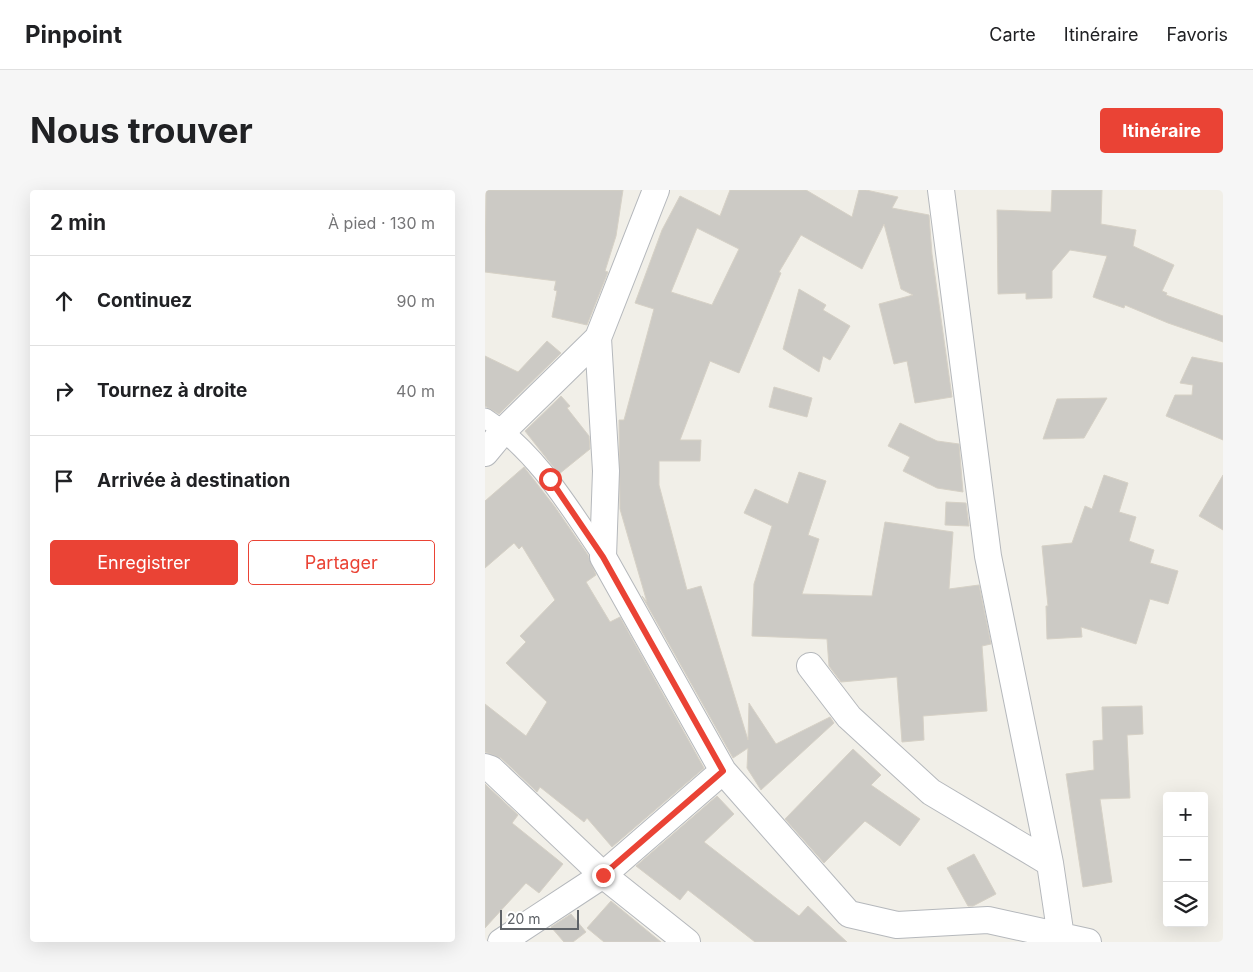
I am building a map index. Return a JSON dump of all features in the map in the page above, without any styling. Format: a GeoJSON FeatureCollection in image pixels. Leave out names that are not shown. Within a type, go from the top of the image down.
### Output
{"type":"FeatureCollection","features":[{"type":"Feature","properties":{"kind":"street"},"geometry":{"type":"LineString","coordinates":[[603,557],[607,471],[598,338],[657,190]]}},
{"type":"Feature","properties":{"kind":"street"},"geometry":{"type":"LineString","coordinates":[[941,190],[988,556],[1050,863],[1061,939]]}},
{"type":"Feature","properties":{"kind":"street"},"geometry":{"type":"LineString","coordinates":[[485,453],[494,424],[598,338]]}},
{"type":"Feature","properties":{"kind":"street"},"geometry":{"type":"LineString","coordinates":[[494,424],[550,479],[603,557],[723,771],[849,914],[897,925],[988,920],[1061,939],[1087,942]]}},
{"type":"Feature","properties":{"kind":"street"},"geometry":{"type":"LineString","coordinates":[[810,666],[849,717],[931,792],[1050,863]]}},
{"type":"Feature","properties":{"kind":"street"},"geometry":{"type":"LineString","coordinates":[[485,767],[491,769],[603,875],[687,942]]}},
{"type":"Feature","properties":{"kind":"street"},"geometry":{"type":"LineString","coordinates":[[501,942],[603,875],[723,771]]}},
{"type":"Feature","properties":{"kind":"building"},"geometry":{"type":"Polygon","coordinates":[[[486,190],[623,190],[616,236],[605,271],[608,272],[587,325],[552,317],[557,291],[554,290],[556,281],[485,272],[486,190]]]}},
{"type":"Feature","properties":{"kind":"building"},"geometry":{"type":"Polygon","coordinates":[[[730,190],[806,190],[852,217],[859,190],[866,190],[898,197],[892,208],[929,215],[932,254],[952,397],[915,403],[907,361],[894,364],[879,304],[913,295],[901,289],[884,224],[862,269],[801,235],[779,272],[781,273],[739,373],[710,361],[680,440],[701,440],[700,461],[659,461],[659,485],[687,590],[701,586],[748,740],[749,703],[776,744],[830,717],[834,723],[761,790],[747,768],[748,748],[733,758],[642,596],[647,602],[620,509],[619,420],[624,420],[654,309],[635,303],[662,230],[680,196],[720,216],[730,190]],[[697,228],[671,292],[712,305],[739,249],[697,228]]]}},
{"type":"Feature","properties":{"kind":"building"},"geometry":{"type":"Polygon","coordinates":[[[1052,190],[1102,190],[1101,224],[1136,230],[1133,246],[1174,265],[1162,291],[1167,293],[1166,295],[1223,316],[1223,342],[1168,323],[1125,305],[1124,308],[1093,297],[1107,256],[1070,250],[1052,271],[1052,298],[1026,299],[1026,293],[998,294],[997,210],[1051,212],[1052,190]]]}},
{"type":"Feature","properties":{"kind":"building"},"geometry":{"type":"Polygon","coordinates":[[[799,289],[826,305],[823,310],[850,326],[830,360],[823,356],[819,372],[783,349],[799,289]]]}},
{"type":"Feature","properties":{"kind":"building"},"geometry":{"type":"Polygon","coordinates":[[[547,341],[561,353],[499,414],[485,406],[485,356],[518,372],[547,341]]]}},
{"type":"Feature","properties":{"kind":"building"},"geometry":{"type":"Polygon","coordinates":[[[1192,357],[1223,363],[1223,440],[1166,416],[1175,395],[1192,395],[1193,385],[1180,383],[1192,357]]]}},
{"type":"Feature","properties":{"kind":"building"},"geometry":{"type":"Polygon","coordinates":[[[774,387],[812,398],[807,417],[769,407],[774,387]]]}},
{"type":"Feature","properties":{"kind":"building"},"geometry":{"type":"Polygon","coordinates":[[[561,396],[570,406],[567,408],[589,436],[590,449],[559,474],[525,431],[561,396]]]}},
{"type":"Feature","properties":{"kind":"building"},"geometry":{"type":"Polygon","coordinates":[[[1107,398],[1084,438],[1043,439],[1057,399],[1107,398]]]}},
{"type":"Feature","properties":{"kind":"building"},"geometry":{"type":"Polygon","coordinates":[[[900,423],[937,441],[959,444],[963,492],[937,488],[903,471],[910,457],[888,446],[900,423]]]}},
{"type":"Feature","properties":{"kind":"building"},"geometry":{"type":"Polygon","coordinates":[[[524,467],[555,507],[588,555],[596,575],[586,582],[610,622],[620,617],[704,768],[612,847],[587,818],[584,822],[540,787],[537,792],[501,758],[485,752],[485,704],[526,736],[547,702],[506,663],[526,642],[520,636],[555,600],[522,546],[519,549],[514,543],[485,568],[485,501],[524,467]]]}},
{"type":"Feature","properties":{"kind":"building"},"geometry":{"type":"Polygon","coordinates":[[[799,472],[826,481],[808,535],[819,539],[802,594],[872,596],[885,522],[953,532],[949,589],[979,585],[991,644],[982,646],[987,711],[923,716],[924,740],[902,742],[897,677],[841,682],[829,666],[827,639],[752,636],[754,584],[772,526],[744,513],[755,489],[788,504],[799,472]]]}},
{"type":"Feature","properties":{"kind":"building"},"geometry":{"type":"Polygon","coordinates":[[[1104,475],[1128,483],[1119,512],[1136,517],[1129,541],[1154,550],[1150,563],[1178,571],[1168,604],[1150,599],[1136,644],[1081,627],[1082,637],[1047,639],[1046,606],[1048,606],[1042,546],[1072,543],[1085,506],[1092,509],[1104,475]]]}},
{"type":"Feature","properties":{"kind":"building"},"geometry":{"type":"Polygon","coordinates":[[[1223,475],[1223,530],[1199,516],[1223,475]]]}},
{"type":"Feature","properties":{"kind":"building"},"geometry":{"type":"Polygon","coordinates":[[[946,502],[966,503],[969,526],[945,525],[946,502]]]}},
{"type":"Feature","properties":{"kind":"building"},"geometry":{"type":"Polygon","coordinates":[[[1142,706],[1143,734],[1127,735],[1130,798],[1100,799],[1112,882],[1083,887],[1066,774],[1094,770],[1093,741],[1103,740],[1102,707],[1142,706]]]}},
{"type":"Feature","properties":{"kind":"building"},"geometry":{"type":"Polygon","coordinates":[[[853,749],[881,775],[871,785],[920,819],[900,846],[865,821],[824,863],[785,819],[853,749]]]}},
{"type":"Feature","properties":{"kind":"building"},"geometry":{"type":"Polygon","coordinates":[[[485,784],[518,815],[512,823],[563,864],[539,893],[526,883],[485,928],[485,784]]]}},
{"type":"Feature","properties":{"kind":"building"},"geometry":{"type":"Polygon","coordinates":[[[717,796],[734,814],[704,842],[799,916],[808,906],[847,942],[755,942],[688,890],[680,900],[636,866],[717,796]]]}},
{"type":"Feature","properties":{"kind":"building"},"geometry":{"type":"Polygon","coordinates":[[[974,854],[996,894],[973,906],[968,906],[947,868],[974,854]]]}},
{"type":"Feature","properties":{"kind":"building"},"geometry":{"type":"Polygon","coordinates":[[[611,901],[661,942],[604,942],[587,928],[611,901]]]}},
{"type":"Feature","properties":{"kind":"building"},"geometry":{"type":"Polygon","coordinates":[[[571,914],[586,932],[573,942],[564,942],[551,927],[571,914]]]}},
{"type":"Feature","properties":{"kind":"route"},"geometry":{"type":"LineString","coordinates":[[550,479],[603,557],[723,771],[603,875]]}}]}
